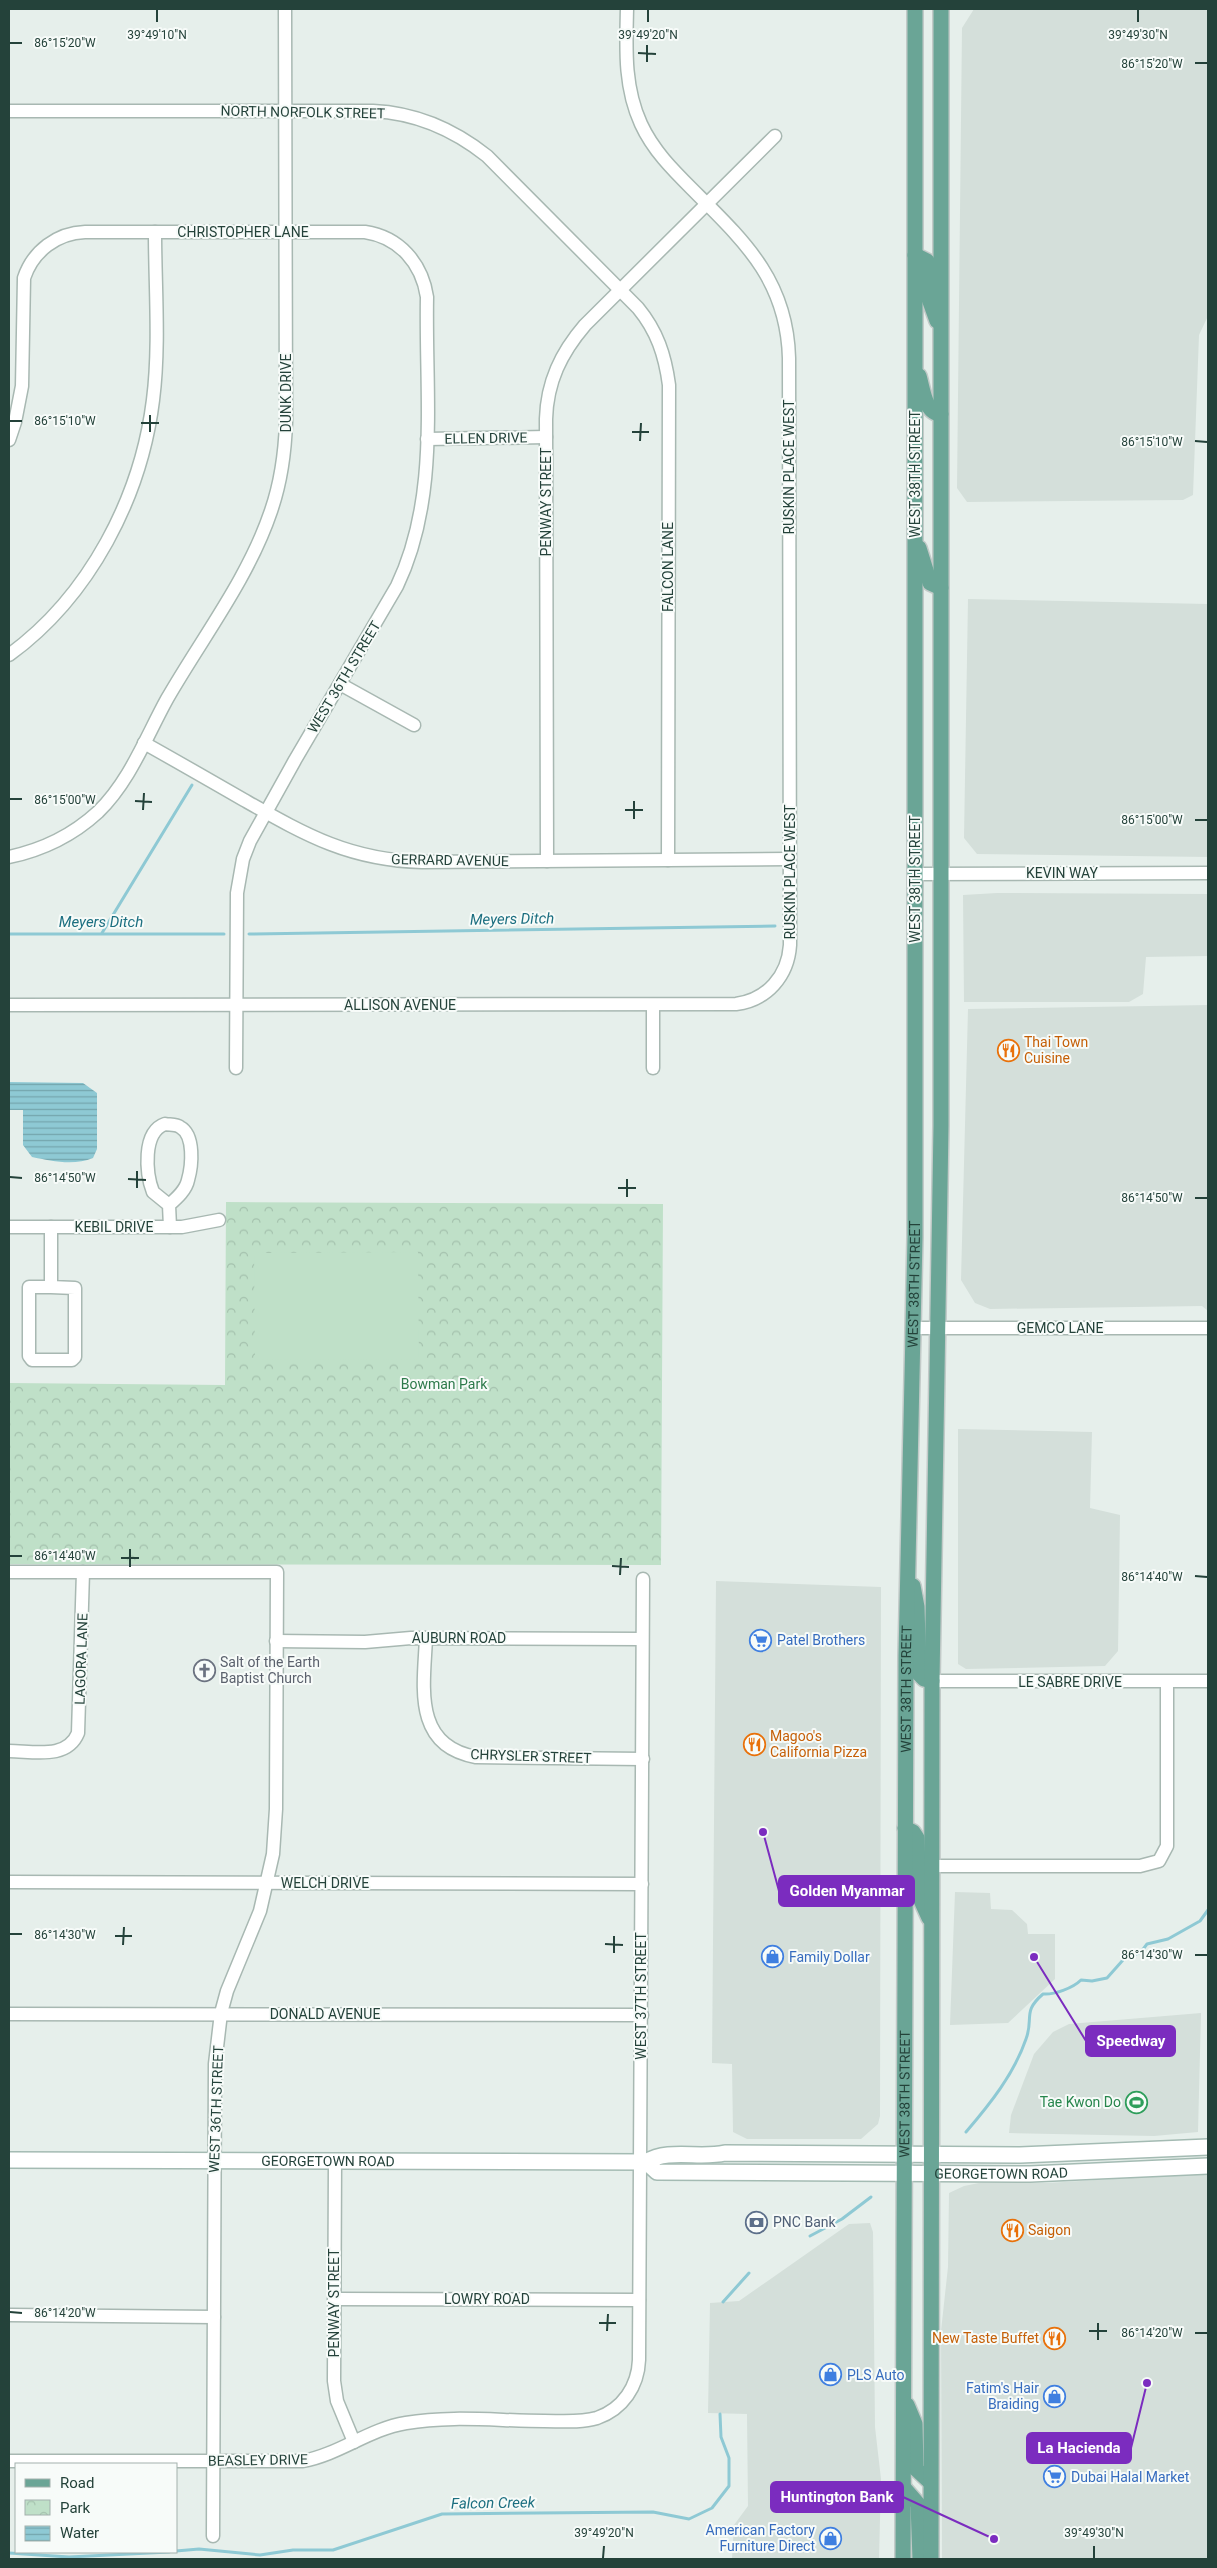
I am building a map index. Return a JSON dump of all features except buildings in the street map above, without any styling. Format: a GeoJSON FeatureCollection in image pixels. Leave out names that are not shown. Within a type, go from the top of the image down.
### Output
{"type":"FeatureCollection","features":[{"type":"Feature","properties":{"kind":"main road","name":"WEST 38TH STREET"},"geometry":{"type":"LineString","coordinates":[[903,2559],[907,1553],[915,1237],[915,9]]}},
{"type":"Feature","properties":{"kind":"main road","name":"WEST 38TH STREET"},"geometry":{"type":"LineString","coordinates":[[931,2559],[932,1681],[938,1328],[941,873],[941,9]]}},
{"type":"Feature","properties":{"kind":"main road"},"geometry":{"type":"LineString","coordinates":[[915,255],[927,261],[929,299],[941,329]]}},
{"type":"Feature","properties":{"kind":"main road"},"geometry":{"type":"LineString","coordinates":[[915,360],[929,409],[935,414],[941,414]]}},
{"type":"Feature","properties":{"kind":"main road"},"geometry":{"type":"LineString","coordinates":[[916,540],[930,583],[941,588]]}},
{"type":"Feature","properties":{"kind":"main road"},"geometry":{"type":"LineString","coordinates":[[907,1553],[918,1607],[919,1674],[924,1679],[932,1681]]}},
{"type":"Feature","properties":{"kind":"main road"},"geometry":{"type":"LineString","coordinates":[[905,1828],[913,1832],[917,1838],[920,1896],[932,1924]]}},
{"type":"Feature","properties":{"kind":"main road","name":"GEORGETOWN ROAD"},"geometry":{"type":"LineString","coordinates":[[9,2160],[643,2162],[657,2155],[1041,2154],[1208,2147]]}},
{"type":"Feature","properties":{"kind":"main road","name":"GEORGETOWN ROAD"},"geometry":{"type":"LineString","coordinates":[[643,2162],[657,2172],[1030,2174],[1208,2166]]}},
{"type":"Feature","properties":{"kind":"main road"},"geometry":{"type":"LineString","coordinates":[[904,2399],[915,2424],[916,2469],[930,2482]]}},
{"type":"Feature","properties":{"kind":"main road"},"geometry":{"type":"LineString","coordinates":[[904,2488],[918,2504],[920,2559]]}},
{"type":"Feature","properties":{"kind":"street","name":"DUNK DRIVE"},"geometry":{"type":"LineString","coordinates":[[144,743],[167,700],[248,564],[271,512],[284,460],[286,422],[285,9]]}},
{"type":"Feature","properties":{"kind":"street","name":"RUSKIN PLACE WEST"},"geometry":{"type":"LineString","coordinates":[[627,9],[626,73],[637,115],[656,150],[742,239],[764,268],[775,290],[786,327],[789,358],[790,949],[782,976]]}},
{"type":"Feature","properties":{"kind":"street","name":"NORTH NORFOLK STREET"},"geometry":{"type":"LineString","coordinates":[[9,111],[286,111],[393,113],[418,118],[450,131],[487,156],[620,290]]}},
{"type":"Feature","properties":{"kind":"street","name":"PENWAY STREET"},"geometry":{"type":"LineString","coordinates":[[546,861],[546,437],[548,396],[561,357],[585,325],[775,136]]}},
{"type":"Feature","properties":{"kind":"street","name":"CHRISTOPHER LANE"},"geometry":{"type":"LineString","coordinates":[[9,440],[15,422],[22,386],[24,278],[34,258],[48,244],[60,237],[75,233],[356,231],[378,235],[398,245],[410,255],[422,277]]}},
{"type":"Feature","properties":{"kind":"street"},"geometry":{"type":"LineString","coordinates":[[9,655],[54,614],[88,572],[123,510],[134,481],[148,431],[154,393],[155,232]]}},
{"type":"Feature","properties":{"kind":"street","name":"WEST 36TH STREET"},"geometry":{"type":"LineString","coordinates":[[236,1068],[238,881],[250,841],[388,603],[409,560],[422,513],[426,484],[427,439],[426,297],[422,277]]}},
{"type":"Feature","properties":{"kind":"street","name":"FALCON LANE"},"geometry":{"type":"LineString","coordinates":[[620,290],[641,312],[657,337],[665,360],[669,385],[668,860]]}},
{"type":"Feature","properties":{"kind":"street","name":"ELLEN DRIVE"},"geometry":{"type":"LineString","coordinates":[[427,439],[546,437]]}},
{"type":"Feature","properties":{"kind":"street"},"geometry":{"type":"LineString","coordinates":[[340,684],[414,725]]}},
{"type":"Feature","properties":{"kind":"street","name":"GERRARD AVENUE"},"geometry":{"type":"LineString","coordinates":[[144,743],[322,842],[379,858],[422,862],[789,859]]}},
{"type":"Feature","properties":{"kind":"street"},"geometry":{"type":"LineString","coordinates":[[9,857],[52,843],[92,817],[119,788],[144,743]]}},
{"type":"Feature","properties":{"kind":"street","name":"KEVIN WAY"},"geometry":{"type":"LineString","coordinates":[[915,874],[1208,873]]}},
{"type":"Feature","properties":{"kind":"street","name":"ALLISON AVENUE"},"geometry":{"type":"LineString","coordinates":[[9,1005],[741,1004],[764,994],[782,976]]}},
{"type":"Feature","properties":{"kind":"street"},"geometry":{"type":"LineString","coordinates":[[653,1005],[653,1068]]}},
{"type":"Feature","properties":{"kind":"street"},"geometry":{"type":"LineString","coordinates":[[169,1205],[153,1192],[148,1161],[149,1142],[153,1132],[164,1124],[179,1126],[186,1131],[190,1150],[188,1180],[183,1191],[169,1205],[170,1227]]}},
{"type":"Feature","properties":{"kind":"street","name":"KEBIL DRIVE"},"geometry":{"type":"LineString","coordinates":[[9,1227],[170,1227],[191,1226],[219,1220]]}},
{"type":"Feature","properties":{"kind":"street"},"geometry":{"type":"LineString","coordinates":[[51,1227],[51,1287]]}},
{"type":"Feature","properties":{"kind":"street"},"geometry":{"type":"LineString","coordinates":[[29,1287],[51,1287],[75,1288],[75,1356],[72,1360],[32,1360],[29,1356],[29,1287]]}},
{"type":"Feature","properties":{"kind":"street","name":"GEMCO LANE"},"geometry":{"type":"LineString","coordinates":[[912,1328],[1208,1328]]}},
{"type":"Feature","properties":{"kind":"street"},"geometry":{"type":"LineString","coordinates":[[9,1572],[83,1572]]}},
{"type":"Feature","properties":{"kind":"street","name":"WEST 36TH STREET"},"geometry":{"type":"LineString","coordinates":[[83,1572],[277,1572],[275,1834],[268,1883],[257,1920],[231,1980],[221,2013],[214,2064],[213,2536]]}},
{"type":"Feature","properties":{"kind":"street","name":"LAGORA LANE"},"geometry":{"type":"LineString","coordinates":[[9,1751],[58,1752],[72,1745],[78,1734],[83,1572]]}},
{"type":"Feature","properties":{"kind":"street","name":"WEST 37TH STREET"},"geometry":{"type":"LineString","coordinates":[[616,2407],[630,2392],[637,2376],[643,2162],[643,1578]]}},
{"type":"Feature","properties":{"kind":"street","name":"AUBURN ROAD"},"geometry":{"type":"LineString","coordinates":[[276,1641],[365,1642],[426,1638],[642,1639]]}},
{"type":"Feature","properties":{"kind":"street","name":"CHRYSLER STREET"},"geometry":{"type":"LineString","coordinates":[[426,1638],[425,1711],[432,1729],[454,1749],[476,1757],[643,1759]]}},
{"type":"Feature","properties":{"kind":"street","name":"LE SABRE DRIVE"},"geometry":{"type":"LineString","coordinates":[[932,1681],[1208,1681]]}},
{"type":"Feature","properties":{"kind":"street"},"geometry":{"type":"LineString","coordinates":[[932,1866],[1140,1866],[1159,1861],[1164,1855],[1167,1846],[1168,1682]]}},
{"type":"Feature","properties":{"kind":"street","name":"WELCH DRIVE"},"geometry":{"type":"LineString","coordinates":[[9,1882],[642,1884]]}},
{"type":"Feature","properties":{"kind":"street","name":"DONALD AVENUE"},"geometry":{"type":"LineString","coordinates":[[9,2014],[642,2015]]}},
{"type":"Feature","properties":{"kind":"street","name":"PENWAY STREET"},"geometry":{"type":"LineString","coordinates":[[335,2161],[334,2387],[338,2406],[354,2442]]}},
{"type":"Feature","properties":{"kind":"street","name":"LOWRY ROAD"},"geometry":{"type":"LineString","coordinates":[[334,2299],[639,2300]]}},
{"type":"Feature","properties":{"kind":"street"},"geometry":{"type":"LineString","coordinates":[[9,2315],[214,2316]]}},
{"type":"Feature","properties":{"kind":"street","name":"BEASLEY DRIVE"},"geometry":{"type":"LineString","coordinates":[[9,2461],[303,2460],[334,2452],[374,2431],[414,2422],[586,2420],[602,2416],[616,2407]]}},
{"type":"Feature","properties":{"kind":"shaded area"},"geometry":{"type":"Polygon","coordinates":[[[974,9],[1208,9],[1208,316],[1199,335],[1193,495],[1183,500],[967,502],[957,488],[962,28],[974,9]]]}},
{"type":"Feature","properties":{"kind":"shaded area"},"geometry":{"type":"Polygon","coordinates":[[[968,599],[1208,604],[1208,857],[977,854],[964,838],[968,599]]]}},
{"type":"Feature","properties":{"kind":"shaded area"},"geometry":{"type":"Polygon","coordinates":[[[997,893],[1208,894],[1208,956],[1146,957],[1143,994],[1129,1002],[964,1002],[963,895],[997,893]]]}},
{"type":"Feature","properties":{"kind":"shaded area"},"geometry":{"type":"Polygon","coordinates":[[[1208,1005],[1208,1311],[1202,1306],[990,1309],[975,1303],[961,1280],[968,1009],[1208,1005]]]}},
{"type":"Feature","properties":{"kind":"shaded area"},"geometry":{"type":"Polygon","coordinates":[[[958,1429],[1092,1432],[1090,1508],[1120,1515],[1118,1651],[1105,1666],[966,1669],[958,1664],[958,1429]]]}},
{"type":"Feature","properties":{"kind":"shaded area"},"geometry":{"type":"Polygon","coordinates":[[[716,1581],[881,1587],[880,2116],[878,2124],[861,2139],[747,2139],[733,2132],[732,2064],[712,2063],[716,1581]]]}},
{"type":"Feature","properties":{"kind":"shaded area"},"geometry":{"type":"Polygon","coordinates":[[[955,1892],[990,1893],[991,1909],[1012,1910],[1027,1924],[1028,1934],[1055,1934],[1055,1979],[1008,2023],[950,2025],[955,1892]]]}},
{"type":"Feature","properties":{"kind":"shaded area"},"geometry":{"type":"Polygon","coordinates":[[[1201,2013],[1198,2132],[1154,2136],[1009,2133],[1011,2115],[1034,2054],[1053,2032],[1069,2024],[1201,2013]]]}},
{"type":"Feature","properties":{"kind":"shaded area"},"geometry":{"type":"Polygon","coordinates":[[[1208,2173],[1208,2559],[942,2559],[941,2331],[948,2267],[949,2193],[964,2186],[979,2183],[1048,2183],[1208,2173]]]}},
{"type":"Feature","properties":{"kind":"shaded area"},"geometry":{"type":"Polygon","coordinates":[[[870,2223],[873,2232],[875,2427],[881,2479],[879,2559],[732,2559],[734,2525],[748,2506],[747,2414],[708,2413],[710,2303],[739,2301],[849,2224],[870,2223]]]}},
{"type":"Feature","properties":{"kind":"green space","name":"Bowman Park"},"geometry":{"type":"Polygon","coordinates":[[[226,1202],[663,1204],[661,1565],[9,1564],[9,1383],[225,1385],[226,1202]]]}},
{"type":"Feature","properties":{"kind":"green space"},"geometry":{"type":"Polygon","coordinates":[[[418,1252],[419,1359],[255,1360],[254,1253],[418,1252]]]}},
{"type":"Feature","properties":{"kind":"water"},"geometry":{"type":"Polygon","coordinates":[[[9,1082],[83,1083],[97,1093],[97,1149],[93,1158],[70,1162],[32,1157],[23,1145],[23,1110],[9,1110],[9,1082]]]}},
{"type":"Feature","properties":{"kind":"waterway"},"geometry":{"type":"LineString","coordinates":[[102,933],[192,785]]}},
{"type":"Feature","properties":{"kind":"waterway","name":"Meyers Ditch"},"geometry":{"type":"LineString","coordinates":[[249,934],[775,926]]}},
{"type":"Feature","properties":{"kind":"waterway","name":"Meyers Ditch"},"geometry":{"type":"LineString","coordinates":[[9,934],[224,934]]}},
{"type":"Feature","properties":{"kind":"waterway","name":"Falcon Creek"},"geometry":{"type":"LineString","coordinates":[[966,2132],[992,2099],[1015,2064],[1026,2039],[1031,2011],[1043,1994],[1063,1990],[1081,1980],[1092,1981],[1107,1978],[1123,1960],[1141,1952],[1147,1944],[1168,1939],[1200,1921],[1208,1910]]}},
{"type":"Feature","properties":{"kind":"waterway","name":"Falcon Creek"},"geometry":{"type":"LineString","coordinates":[[810,2236],[842,2219],[871,2197]]}},
{"type":"Feature","properties":{"kind":"waterway","name":"Falcon Creek"},"geometry":{"type":"LineString","coordinates":[[723,2302],[749,2273]]}},
{"type":"Feature","properties":{"kind":"waterway","name":"Falcon Creek"},"geometry":{"type":"LineString","coordinates":[[178,2551],[199,2549],[260,2555],[293,2550],[333,2550],[442,2514],[653,2512],[689,2519],[712,2508],[729,2486],[729,2458],[721,2437],[720,2414]]}},
{"type":"Feature","properties":{"kind":"waterway","name":"Falcon Creek"},"geometry":{"type":"LineString","coordinates":[[9,2553],[69,2557],[149,2553]]}},
{"type":"Feature","properties":{"kind":"place","name":"Thai Town Cuisine"},"geometry":{"type":"Point","coordinates":[1008,1050]}},
{"type":"Feature","properties":{"kind":"place","name":"Patel Brothers"},"geometry":{"type":"Point","coordinates":[761,1640]}},
{"type":"Feature","properties":{"kind":"place","name":"Salt of the Earth Baptist Church"},"geometry":{"type":"Point","coordinates":[204,1670]}},
{"type":"Feature","properties":{"kind":"place","name":"Magoo's California Pizza"},"geometry":{"type":"Point","coordinates":[754,1744]}},
{"type":"Feature","properties":{"kind":"place","name":"Golden Myanmar"},"geometry":{"type":"Point","coordinates":[763,1832]}},
{"type":"Feature","properties":{"kind":"place","name":"Family Dollar"},"geometry":{"type":"Point","coordinates":[773,1957]}},
{"type":"Feature","properties":{"kind":"place","name":"Speedway"},"geometry":{"type":"Point","coordinates":[1034,1957]}},
{"type":"Feature","properties":{"kind":"place","name":"Tae Kwon Do"},"geometry":{"type":"Point","coordinates":[1137,2102]}},
{"type":"Feature","properties":{"kind":"place","name":"PNC Bank"},"geometry":{"type":"Point","coordinates":[757,2222]}},
{"type":"Feature","properties":{"kind":"place","name":"Saigon"},"geometry":{"type":"Point","coordinates":[1012,2230]}},
{"type":"Feature","properties":{"kind":"place","name":"New Taste Buffet"},"geometry":{"type":"Point","coordinates":[1055,2338]}},
{"type":"Feature","properties":{"kind":"place","name":"PLS Auto"},"geometry":{"type":"Point","coordinates":[831,2375]}},
{"type":"Feature","properties":{"kind":"place","name":"La Hacienda"},"geometry":{"type":"Point","coordinates":[1147,2383]}},
{"type":"Feature","properties":{"kind":"place","name":"Fatim's Hair Braiding"},"geometry":{"type":"Point","coordinates":[1055,2396]}},
{"type":"Feature","properties":{"kind":"place","name":"Dubai Halal Market"},"geometry":{"type":"Point","coordinates":[1055,2477]}},
{"type":"Feature","properties":{"kind":"place","name":"American Factory Furniture Direct"},"geometry":{"type":"Point","coordinates":[831,2538]}},
{"type":"Feature","properties":{"kind":"place","name":"Huntington Bank"},"geometry":{"type":"Point","coordinates":[994,2539]}}]}
